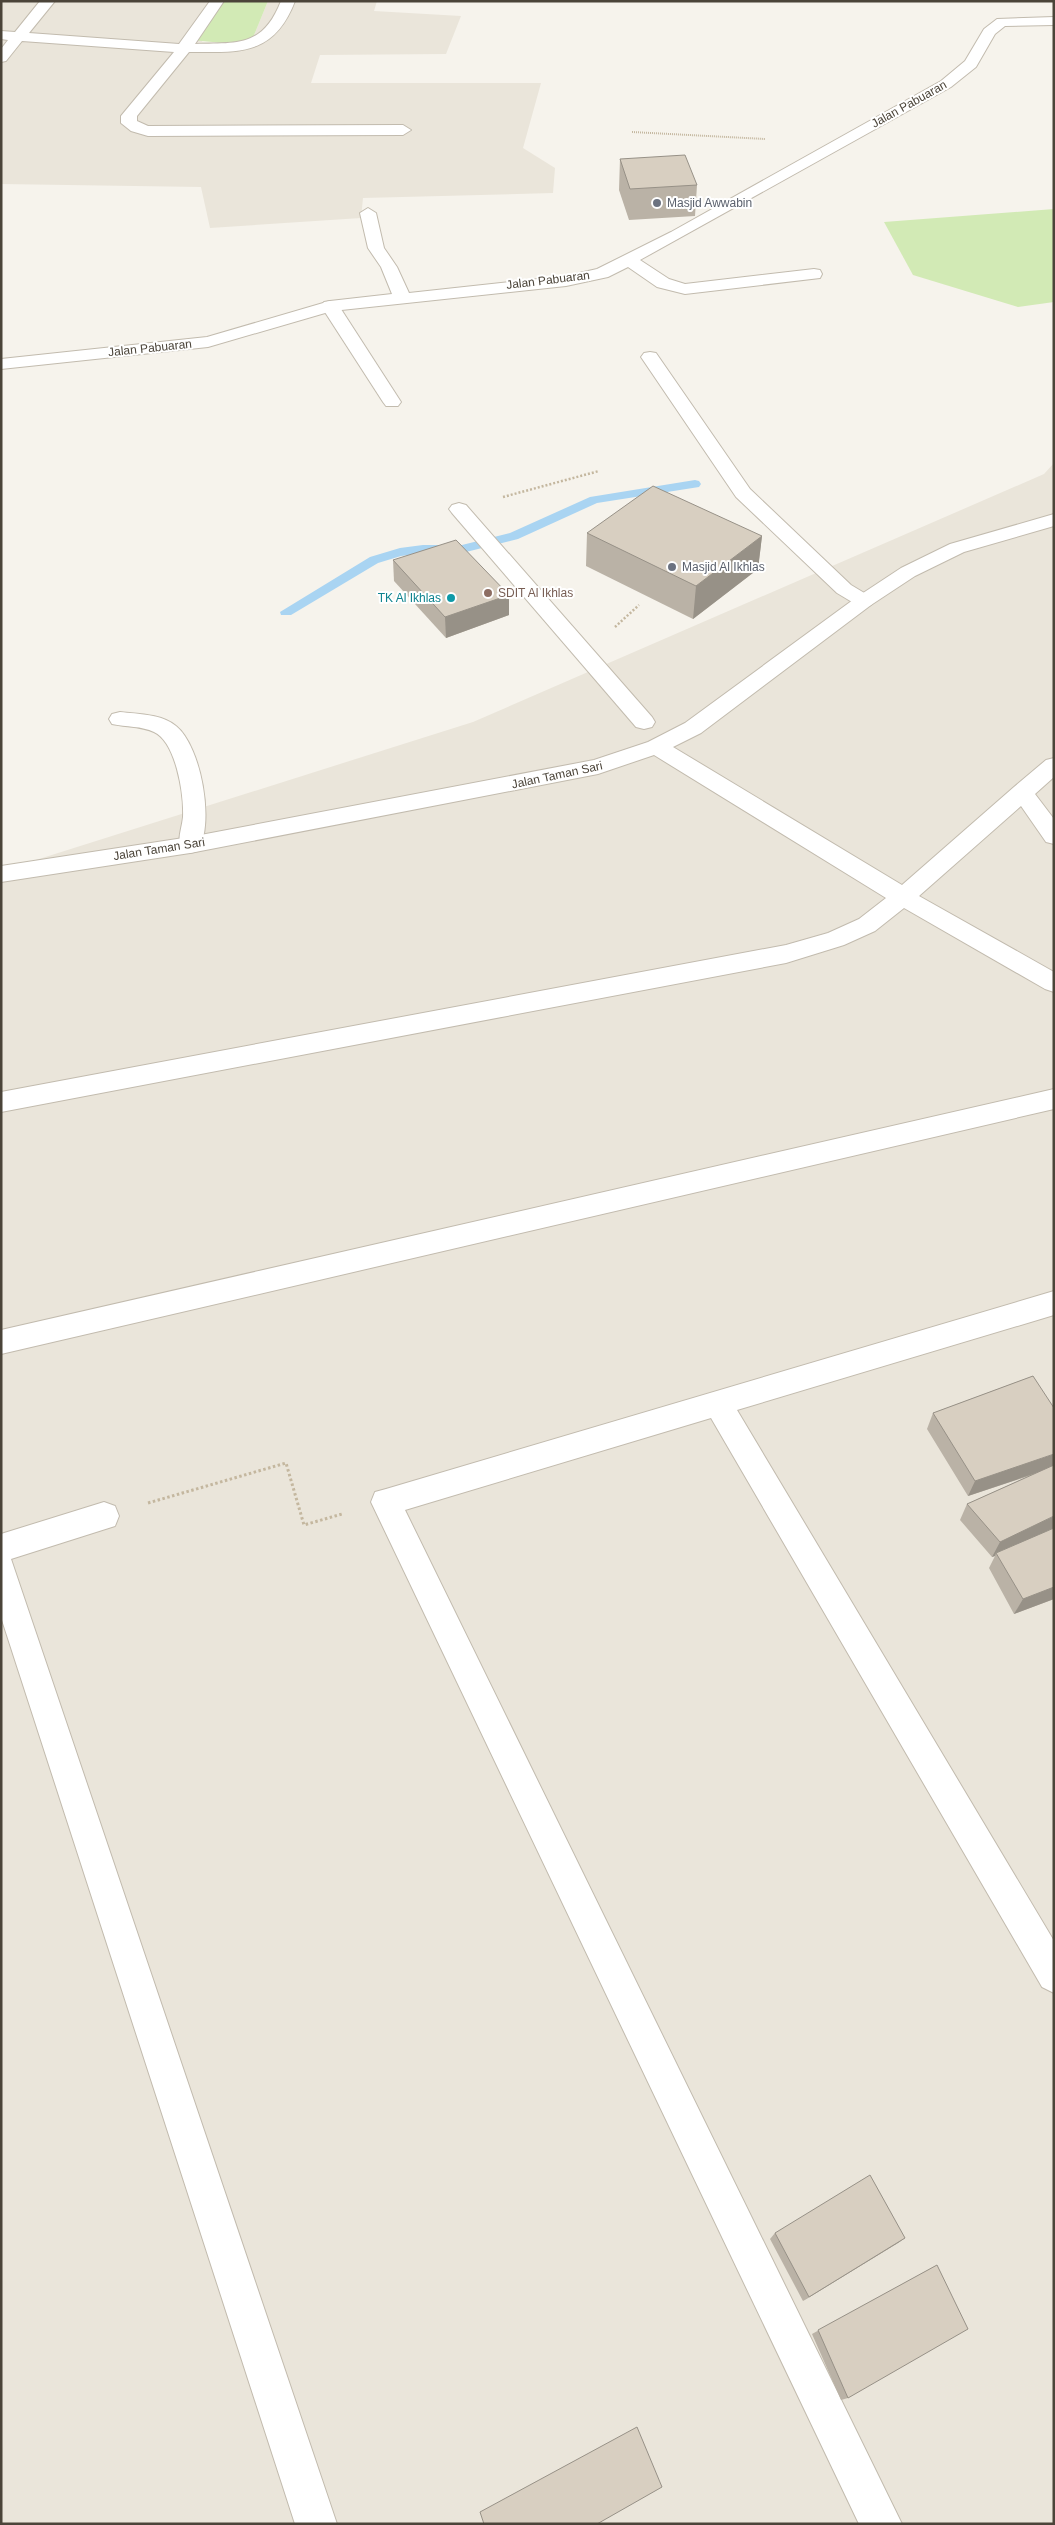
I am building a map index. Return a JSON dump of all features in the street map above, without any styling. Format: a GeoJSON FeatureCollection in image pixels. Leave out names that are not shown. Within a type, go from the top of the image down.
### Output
{"type":"FeatureCollection","features":[{"type":"Feature","properties":{"kind":"street"},"geometry":{"type":"LineString","coordinates":[[1,58],[48,1]]}},
{"type":"Feature","properties":{"kind":"street"},"geometry":{"type":"LineString","coordinates":[[217,1],[184,48],[129,116],[129,123],[136,128],[148,130],[403,130]]}},
{"type":"Feature","properties":{"kind":"street"},"geometry":{"type":"LineString","coordinates":[[1,35],[184,48],[252,44],[263,39],[283,15],[288,1]]}},
{"type":"Feature","properties":{"kind":"street","name":"Jalan Pabuaran"},"geometry":{"type":"LineString","coordinates":[[1,364],[208,342],[330,306],[566,281],[602,273],[677,235],[960,75],[971,64],[989,32],[1002,22],[1054,21]]}},
{"type":"Feature","properties":{"kind":"street"},"geometry":{"type":"LineString","coordinates":[[368,212],[376,248],[389,267],[403,299]]}},
{"type":"Feature","properties":{"kind":"street"},"geometry":{"type":"LineString","coordinates":[[629,260],[663,283],[685,289],[814,274]]}},
{"type":"Feature","properties":{"kind":"street"},"geometry":{"type":"LineString","coordinates":[[330,306],[392,402]]}},
{"type":"Feature","properties":{"kind":"street"},"geometry":{"type":"LineString","coordinates":[[650,357],[743,493],[844,589],[864,601]]}},
{"type":"Feature","properties":{"kind":"street"},"geometry":{"type":"LineString","coordinates":[[459,508],[644,722]]}},
{"type":"Feature","properties":{"kind":"street","name":"Jalan Taman Sari"},"geometry":{"type":"LineString","coordinates":[[1,874],[190,845],[598,768],[656,747],[693,728],[864,601],[908,572],[957,548],[1054,520]]}},
{"type":"Feature","properties":{"kind":"street"},"geometry":{"type":"LineString","coordinates":[[120,719],[152,724],[168,730],[177,742],[188,773],[194,814],[190,845]]}},
{"type":"Feature","properties":{"kind":"street"},"geometry":{"type":"LineString","coordinates":[[656,747],[903,897],[1054,983]]}},
{"type":"Feature","properties":{"kind":"street"},"geometry":{"type":"LineString","coordinates":[[1,1102],[786,954],[836,939],[867,925],[903,897],[1054,765]]}},
{"type":"Feature","properties":{"kind":"street"},"geometry":{"type":"LineString","coordinates":[[1022,792],[1054,836]]}},
{"type":"Feature","properties":{"kind":"street"},"geometry":{"type":"LineString","coordinates":[[1,1342],[1054,1100]]}},
{"type":"Feature","properties":{"kind":"street"},"geometry":{"type":"LineString","coordinates":[[881,2524],[386,1502],[717,1402],[1049,1312]]}},
{"type":"Feature","properties":{"kind":"street"},"geometry":{"type":"LineString","coordinates":[[717,1402],[1054,1975]]}},
{"type":"Feature","properties":{"kind":"street"},"geometry":{"type":"LineString","coordinates":[[1,1548],[104,1516]]}},
{"type":"Feature","properties":{"kind":"street"},"geometry":{"type":"LineString","coordinates":[[1,1570],[316,2524]]}},
{"type":"Feature","properties":{"kind":"path"},"geometry":{"type":"LineString","coordinates":[[632,132],[838,143]]}},
{"type":"Feature","properties":{"kind":"path"},"geometry":{"type":"LineString","coordinates":[[459,508],[599,471]]}},
{"type":"Feature","properties":{"kind":"path"},"geometry":{"type":"LineString","coordinates":[[104,1516],[286,1463],[304,1525],[386,1502]]}},
{"type":"Feature","properties":{"kind":"shaded area"},"geometry":{"type":"Polygon","coordinates":[[[1,1],[218,1],[202,42],[223,43],[252,40],[268,1],[377,1],[374,11],[461,16],[446,54],[320,55],[311,83],[541,83],[523,148],[555,168],[553,193],[363,198],[361,218],[210,228],[201,187],[1,184],[1,1]]]}},
{"type":"Feature","properties":{"kind":"shaded area"},"geometry":{"type":"Polygon","coordinates":[[[1054,463],[1054,2524],[1,2524],[1,871],[473,722],[1044,474],[1054,463]]]}},
{"type":"Feature","properties":{"kind":"green space"},"geometry":{"type":"Polygon","coordinates":[[[218,1],[268,1],[252,40],[223,43],[191,40],[218,1]]]}},
{"type":"Feature","properties":{"kind":"green space"},"geometry":{"type":"Polygon","coordinates":[[[1054,209],[1054,302],[1018,307],[913,275],[884,222],[1054,209]]]}},
{"type":"Feature","properties":{"kind":"building"},"geometry":{"type":"Polygon","coordinates":[[[685,155],[697,185],[630,189],[620,159],[685,155]]]}},
{"type":"Feature","properties":{"kind":"building"},"geometry":{"type":"Polygon","coordinates":[[[653,486],[762,536],[696,586],[587,533],[653,486]]]}},
{"type":"Feature","properties":{"kind":"building"},"geometry":{"type":"Polygon","coordinates":[[[456,540],[509,595],[445,617],[393,560],[456,540]]]}},
{"type":"Feature","properties":{"kind":"building"},"geometry":{"type":"Polygon","coordinates":[[[1033,1376],[1054,1408],[1054,1454],[975,1481],[933,1413],[1033,1376]]]}},
{"type":"Feature","properties":{"kind":"building"},"geometry":{"type":"Polygon","coordinates":[[[1054,1465],[1054,1516],[1000,1542],[967,1504],[1054,1465]]]}},
{"type":"Feature","properties":{"kind":"building"},"geometry":{"type":"Polygon","coordinates":[[[1054,1528],[1054,1587],[1023,1599],[996,1553],[1054,1528]]]}},
{"type":"Feature","properties":{"kind":"building"},"geometry":{"type":"Polygon","coordinates":[[[870,2175],[905,2238],[809,2297],[775,2233],[870,2175]]]}},
{"type":"Feature","properties":{"kind":"building"},"geometry":{"type":"Polygon","coordinates":[[[937,2265],[968,2329],[848,2398],[818,2330],[937,2265]]]}},
{"type":"Feature","properties":{"kind":"building"},"geometry":{"type":"Polygon","coordinates":[[[637,2427],[662,2487],[597,2524],[484,2524],[480,2512],[637,2427]]]}},
{"type":"Feature","properties":{"kind":"waterway"},"geometry":{"type":"LineString","coordinates":[[286,612],[374,560],[400,552],[423,549],[462,549],[514,536],[594,500],[695,484]]}},
{"type":"Feature","properties":{"kind":"place","name":"Masjid Awwabin"},"geometry":{"type":"Point","coordinates":[657,203]}},
{"type":"Feature","properties":{"kind":"place","name":"Masjid Al Ikhlas"},"geometry":{"type":"Point","coordinates":[672,567]}},
{"type":"Feature","properties":{"kind":"place","name":"SDIT Al Ikhlas"},"geometry":{"type":"Point","coordinates":[488,593]}},
{"type":"Feature","properties":{"kind":"place","name":"TK Al Ikhlas"},"geometry":{"type":"Point","coordinates":[451,598]}}]}
